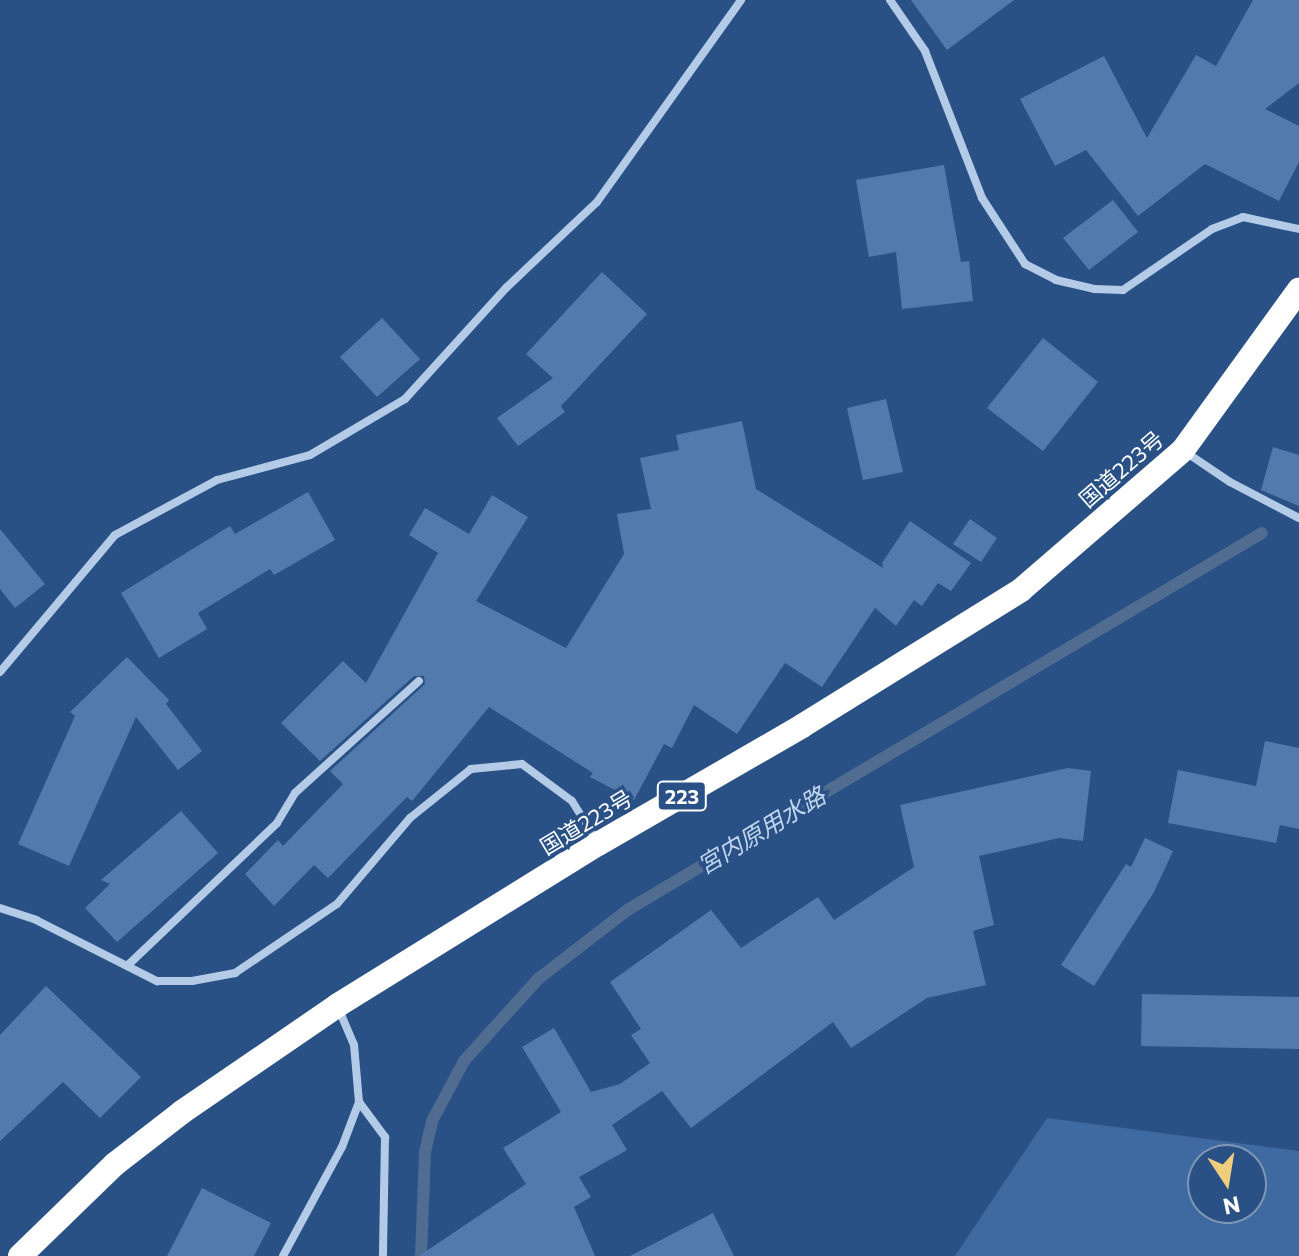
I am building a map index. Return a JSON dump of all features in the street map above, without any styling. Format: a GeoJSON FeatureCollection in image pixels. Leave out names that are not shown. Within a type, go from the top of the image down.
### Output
{"type":"FeatureCollection","features":[{"type":"Feature","properties":{"kind":"highway","name":"国道223号"},"geometry":{"type":"LineString","coordinates":[[20,1256],[115,1164],[182,1112],[338,1005],[598,844],[802,726],[1021,590],[1183,450],[1299,290]]}},
{"type":"Feature","properties":{"kind":"street"},"geometry":{"type":"LineString","coordinates":[[0,672],[115,535],[217,480],[310,455],[405,399],[507,287],[597,202],[741,0]]}},
{"type":"Feature","properties":{"kind":"street"},"geometry":{"type":"LineString","coordinates":[[890,0],[925,51],[982,198],[1025,264],[1056,280],[1094,289],[1123,290],[1212,229],[1243,217],[1299,229]]}},
{"type":"Feature","properties":{"kind":"street"},"geometry":{"type":"LineString","coordinates":[[1183,450],[1230,482],[1299,518]]}},
{"type":"Feature","properties":{"kind":"street"},"geometry":{"type":"LineString","coordinates":[[127,966],[277,823],[295,793],[419,681]]}},
{"type":"Feature","properties":{"kind":"street"},"geometry":{"type":"LineString","coordinates":[[0,908],[36,920],[157,981],[192,981],[235,973],[337,904],[410,818],[471,769],[522,764],[572,801],[598,844]]}},
{"type":"Feature","properties":{"kind":"street"},"geometry":{"type":"LineString","coordinates":[[283,1256],[342,1147],[359,1102],[354,1045],[338,1005]]}},
{"type":"Feature","properties":{"kind":"street"},"geometry":{"type":"LineString","coordinates":[[359,1102],[385,1137],[383,1256]]}},
{"type":"Feature","properties":{"kind":"shaded area"},"geometry":{"type":"Polygon","coordinates":[[[1047,1118],[1246,1144],[1187,1144],[1187,1224],[1267,1224],[1267,1147],[1299,1151],[1299,1256],[955,1256],[1047,1118]]]}},
{"type":"Feature","properties":{"kind":"building"},"geometry":{"type":"Polygon","coordinates":[[[911,0],[1014,0],[947,50],[911,0]]]}},
{"type":"Feature","properties":{"kind":"building"},"geometry":{"type":"Polygon","coordinates":[[[1253,0],[1299,0],[1299,83],[1265,109],[1299,126],[1299,162],[1279,201],[1205,164],[1138,216],[1086,150],[1055,166],[1020,99],[1104,56],[1147,138],[1196,55],[1216,66],[1253,0]]]}},
{"type":"Feature","properties":{"kind":"building"},"geometry":{"type":"Polygon","coordinates":[[[944,165],[961,262],[969,261],[973,301],[902,309],[896,252],[869,257],[856,180],[944,165]]]}},
{"type":"Feature","properties":{"kind":"building"},"geometry":{"type":"Polygon","coordinates":[[[1113,200],[1138,232],[1089,270],[1063,238],[1113,200]]]}},
{"type":"Feature","properties":{"kind":"building"},"geometry":{"type":"Polygon","coordinates":[[[602,272],[647,314],[561,406],[565,412],[518,446],[497,418],[553,378],[526,354],[602,272]]]}},
{"type":"Feature","properties":{"kind":"building"},"geometry":{"type":"Polygon","coordinates":[[[382,318],[420,359],[377,397],[340,357],[382,318]]]}},
{"type":"Feature","properties":{"kind":"building"},"geometry":{"type":"Polygon","coordinates":[[[1043,338],[1098,382],[1043,451],[987,408],[1043,338]]]}},
{"type":"Feature","properties":{"kind":"building"},"geometry":{"type":"Polygon","coordinates":[[[886,399],[903,472],[863,480],[847,408],[886,399]]]}},
{"type":"Feature","properties":{"kind":"building"},"geometry":{"type":"Polygon","coordinates":[[[742,421],[756,489],[883,568],[882,563],[910,521],[971,563],[951,591],[938,583],[922,606],[914,600],[896,626],[875,608],[822,687],[785,663],[737,734],[694,705],[672,748],[664,744],[634,800],[590,777],[593,773],[489,707],[412,801],[407,797],[328,878],[314,865],[274,906],[245,874],[278,840],[283,846],[343,784],[330,771],[425,684],[424,676],[414,676],[320,761],[281,723],[343,661],[366,683],[438,553],[409,535],[425,508],[469,534],[492,495],[528,517],[476,601],[566,648],[624,554],[617,514],[651,509],[640,458],[679,450],[676,435],[742,421]]]}},
{"type":"Feature","properties":{"kind":"building"},"geometry":{"type":"Polygon","coordinates":[[[1273,447],[1299,455],[1299,506],[1261,490],[1273,447]]]}},
{"type":"Feature","properties":{"kind":"building"},"geometry":{"type":"Polygon","coordinates":[[[308,492],[335,540],[274,575],[270,569],[198,613],[207,629],[159,658],[121,593],[230,526],[235,534],[308,492]]]}},
{"type":"Feature","properties":{"kind":"building"},"geometry":{"type":"Polygon","coordinates":[[[970,519],[997,538],[981,562],[953,544],[970,519]]]}},
{"type":"Feature","properties":{"kind":"building"},"geometry":{"type":"Polygon","coordinates":[[[0,529],[45,584],[15,608],[0,589],[0,529]]]}},
{"type":"Feature","properties":{"kind":"building"},"geometry":{"type":"Polygon","coordinates":[[[127,657],[169,700],[166,704],[202,751],[178,770],[136,717],[69,866],[18,844],[75,716],[70,712],[127,657]]]}},
{"type":"Feature","properties":{"kind":"building"},"geometry":{"type":"Polygon","coordinates":[[[1265,741],[1299,748],[1299,829],[1280,825],[1276,843],[1168,823],[1178,770],[1256,786],[1265,741]]]}},
{"type":"Feature","properties":{"kind":"building"},"geometry":{"type":"Polygon","coordinates":[[[1068,768],[1091,771],[1083,841],[1059,838],[979,856],[994,925],[973,931],[986,985],[927,998],[851,1048],[833,1022],[691,1128],[662,1091],[612,1125],[627,1150],[579,1177],[591,1197],[574,1207],[595,1256],[419,1256],[526,1184],[503,1148],[561,1112],[522,1047],[554,1028],[591,1092],[620,1084],[650,1063],[631,1035],[641,1029],[610,982],[711,910],[741,948],[818,897],[834,920],[914,867],[900,805],[1068,768]]]}},
{"type":"Feature","properties":{"kind":"building"},"geometry":{"type":"Polygon","coordinates":[[[181,811],[218,853],[117,942],[85,908],[110,884],[101,880],[181,811]]]}},
{"type":"Feature","properties":{"kind":"building"},"geometry":{"type":"Polygon","coordinates":[[[1145,838],[1173,851],[1154,892],[1094,986],[1061,965],[1126,864],[1131,867],[1145,838]]]}},
{"type":"Feature","properties":{"kind":"building"},"geometry":{"type":"Polygon","coordinates":[[[46,986],[141,1077],[100,1118],[63,1082],[0,1141],[0,1035],[46,986]]]}},
{"type":"Feature","properties":{"kind":"building"},"geometry":{"type":"Polygon","coordinates":[[[1142,994],[1299,997],[1299,1049],[1141,1046],[1142,994]]]}},
{"type":"Feature","properties":{"kind":"building"},"geometry":{"type":"Polygon","coordinates":[[[202,1188],[271,1223],[254,1256],[167,1256],[202,1188]]]}},
{"type":"Feature","properties":{"kind":"building"},"geometry":{"type":"Polygon","coordinates":[[[713,1213],[734,1256],[630,1256],[713,1213]]]}},
{"type":"Feature","properties":{"kind":"waterway","name":"宮内原用水路"},"geometry":{"type":"LineString","coordinates":[[421,1256],[425,1152],[432,1121],[464,1061],[538,979],[629,909],[1262,533]]}}]}
